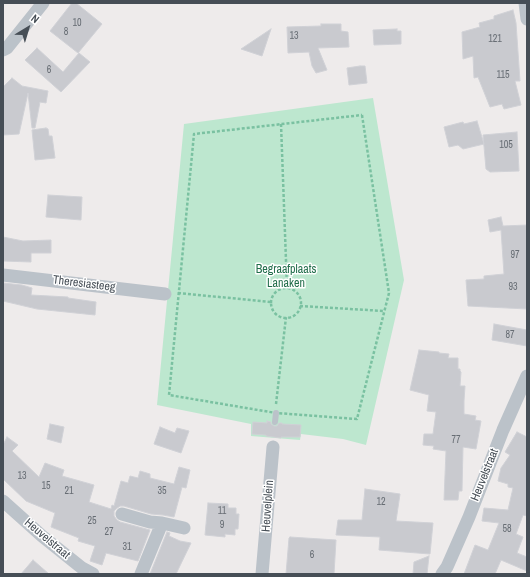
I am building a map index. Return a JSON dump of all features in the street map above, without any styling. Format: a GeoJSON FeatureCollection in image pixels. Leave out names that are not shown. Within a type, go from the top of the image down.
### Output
{"type":"FeatureCollection","features":[{"type":"Feature","properties":{"kind":"street"},"geometry":{"type":"LineString","coordinates":[[3,50],[7,48],[43,3]]}},
{"type":"Feature","properties":{"kind":"street"},"geometry":{"type":"LineString","coordinates":[[525,3],[527,19]]}},
{"type":"Feature","properties":{"kind":"street","name":"Theresiasteeg"},"geometry":{"type":"LineString","coordinates":[[3,275],[165,294]]}},
{"type":"Feature","properties":{"kind":"street","name":"Heuvelstraat"},"geometry":{"type":"LineString","coordinates":[[442,574],[447,567],[469,517],[503,430],[527,376]]}},
{"type":"Feature","properties":{"kind":"street","name":"Heuvelplein"},"geometry":{"type":"LineString","coordinates":[[262,574],[273,444]]}},
{"type":"Feature","properties":{"kind":"street","name":"Heuvelstraat"},"geometry":{"type":"LineString","coordinates":[[3,501],[42,536],[82,568],[93,574]]}},
{"type":"Feature","properties":{"kind":"street"},"geometry":{"type":"LineString","coordinates":[[122,514],[150,522],[184,528]]}},
{"type":"Feature","properties":{"kind":"street"},"geometry":{"type":"LineString","coordinates":[[141,574],[162,523]]}},
{"type":"Feature","properties":{"kind":"lane"},"geometry":{"type":"LineString","coordinates":[[275,422],[276,412]]}},
{"type":"Feature","properties":{"kind":"path"},"geometry":{"type":"LineString","coordinates":[[362,115],[389,293],[357,419],[276,412],[170,395],[179,293],[194,134],[362,115]]}},
{"type":"Feature","properties":{"kind":"path"},"geometry":{"type":"LineString","coordinates":[[281,124],[287,288]]}},
{"type":"Feature","properties":{"kind":"path"},"geometry":{"type":"LineString","coordinates":[[281,288],[287,288],[298,294],[300,306],[295,314],[286,317],[275,313],[271,302],[272,296],[276,291],[281,288]]}},
{"type":"Feature","properties":{"kind":"path"},"geometry":{"type":"LineString","coordinates":[[165,294],[179,293],[271,302]]}},
{"type":"Feature","properties":{"kind":"path"},"geometry":{"type":"LineString","coordinates":[[300,306],[384,311]]}},
{"type":"Feature","properties":{"kind":"path"},"geometry":{"type":"LineString","coordinates":[[276,412],[286,317]]}},
{"type":"Feature","properties":{"kind":"green space","name":"Begraafplaats Lanaken"},"geometry":{"type":"Polygon","coordinates":[[[373,98],[404,280],[366,445],[343,439],[301,434],[300,440],[251,436],[251,424],[157,405],[184,124],[373,98]]]}},
{"type":"Feature","properties":{"kind":"building"},"geometry":{"type":"Polygon","coordinates":[[[72,3],[76,3],[102,24],[78,53],[50,31],[72,3]]]}},
{"type":"Feature","properties":{"kind":"building"},"geometry":{"type":"Polygon","coordinates":[[[513,10],[516,23],[520,81],[515,81],[521,105],[504,109],[502,104],[490,107],[478,77],[474,78],[473,56],[463,59],[462,32],[480,27],[479,23],[494,19],[494,16],[513,10]]]}},
{"type":"Feature","properties":{"kind":"building"},"geometry":{"type":"Polygon","coordinates":[[[321,24],[341,24],[341,31],[348,32],[349,47],[318,48],[327,70],[316,73],[312,66],[309,52],[288,53],[287,27],[321,26],[321,24]]]}},
{"type":"Feature","properties":{"kind":"building"},"geometry":{"type":"Polygon","coordinates":[[[271,29],[262,56],[241,49],[271,29]]]}},
{"type":"Feature","properties":{"kind":"building"},"geometry":{"type":"Polygon","coordinates":[[[397,29],[397,31],[401,31],[401,44],[374,45],[373,30],[397,29]]]}},
{"type":"Feature","properties":{"kind":"building"},"geometry":{"type":"Polygon","coordinates":[[[37,48],[63,72],[79,53],[90,62],[61,92],[25,60],[37,48]]]}},
{"type":"Feature","properties":{"kind":"building"},"geometry":{"type":"Polygon","coordinates":[[[365,66],[367,83],[349,85],[347,68],[365,66]]]}},
{"type":"Feature","properties":{"kind":"building"},"geometry":{"type":"Polygon","coordinates":[[[12,78],[22,86],[48,91],[46,103],[40,102],[35,128],[32,128],[28,93],[19,134],[3,135],[3,87],[12,78]]]}},
{"type":"Feature","properties":{"kind":"building"},"geometry":{"type":"Polygon","coordinates":[[[477,121],[484,144],[463,149],[458,145],[449,147],[444,127],[463,122],[464,124],[477,121]]]}},
{"type":"Feature","properties":{"kind":"building"},"geometry":{"type":"Polygon","coordinates":[[[48,129],[49,136],[52,136],[55,158],[35,160],[32,130],[48,129]]]}},
{"type":"Feature","properties":{"kind":"building"},"geometry":{"type":"Polygon","coordinates":[[[517,132],[519,171],[490,172],[486,169],[483,135],[517,132]]]}},
{"type":"Feature","properties":{"kind":"building"},"geometry":{"type":"Polygon","coordinates":[[[48,195],[82,197],[81,220],[46,217],[48,195]]]}},
{"type":"Feature","properties":{"kind":"building"},"geometry":{"type":"Polygon","coordinates":[[[501,217],[503,226],[527,225],[527,309],[468,306],[466,280],[484,279],[484,276],[504,274],[501,230],[490,232],[488,220],[501,217]]]}},
{"type":"Feature","properties":{"kind":"building"},"geometry":{"type":"Polygon","coordinates":[[[3,237],[23,241],[51,240],[51,253],[31,253],[31,262],[3,261],[3,237]]]}},
{"type":"Feature","properties":{"kind":"building"},"geometry":{"type":"Polygon","coordinates":[[[3,283],[22,285],[32,288],[31,295],[68,297],[96,302],[95,315],[37,309],[3,301],[3,283]]]}},
{"type":"Feature","properties":{"kind":"building"},"geometry":{"type":"Polygon","coordinates":[[[494,324],[527,330],[527,346],[492,340],[494,324]]]}},
{"type":"Feature","properties":{"kind":"building"},"geometry":{"type":"Polygon","coordinates":[[[419,350],[449,354],[448,358],[458,358],[458,369],[460,369],[461,372],[460,386],[465,386],[464,414],[476,416],[475,420],[481,421],[476,449],[463,447],[462,491],[459,491],[458,500],[444,500],[446,451],[433,449],[434,446],[423,445],[424,434],[433,434],[436,412],[427,411],[429,395],[410,390],[419,350]]]}},
{"type":"Feature","properties":{"kind":"building"},"geometry":{"type":"Polygon","coordinates":[[[267,421],[271,422],[274,426],[277,426],[279,423],[301,425],[300,437],[281,438],[252,434],[253,422],[267,423],[267,421]]]}},
{"type":"Feature","properties":{"kind":"building"},"geometry":{"type":"Polygon","coordinates":[[[50,424],[64,427],[61,443],[47,439],[50,424]]]}},
{"type":"Feature","properties":{"kind":"building"},"geometry":{"type":"Polygon","coordinates":[[[160,427],[175,433],[177,428],[189,431],[181,453],[154,444],[160,427]]]}},
{"type":"Feature","properties":{"kind":"building"},"geometry":{"type":"Polygon","coordinates":[[[517,432],[527,437],[527,516],[523,515],[516,534],[523,537],[517,553],[527,557],[527,571],[501,560],[495,574],[464,574],[475,545],[488,550],[499,523],[482,521],[484,508],[508,510],[513,488],[508,487],[508,484],[498,481],[501,468],[510,455],[505,452],[517,432]]]}},
{"type":"Feature","properties":{"kind":"building"},"geometry":{"type":"Polygon","coordinates":[[[7,437],[18,445],[12,451],[39,477],[45,463],[64,470],[62,476],[94,485],[89,502],[111,509],[112,505],[114,506],[121,481],[128,483],[130,476],[138,478],[140,471],[150,474],[150,478],[174,484],[179,467],[190,470],[186,488],[182,487],[174,517],[151,514],[124,506],[120,506],[116,509],[114,511],[114,516],[120,522],[150,530],[138,561],[106,553],[102,565],[90,561],[95,546],[78,541],[79,538],[51,527],[55,513],[26,501],[3,479],[3,442],[4,443],[7,437]]]}},
{"type":"Feature","properties":{"kind":"building"},"geometry":{"type":"Polygon","coordinates":[[[365,489],[400,494],[396,521],[433,523],[430,554],[379,550],[380,537],[336,535],[338,520],[362,520],[365,489]]]}},
{"type":"Feature","properties":{"kind":"building"},"geometry":{"type":"Polygon","coordinates":[[[208,503],[228,504],[228,508],[236,508],[236,514],[239,514],[238,529],[235,529],[235,535],[225,534],[225,537],[205,535],[208,503]]]}},
{"type":"Feature","properties":{"kind":"building"},"geometry":{"type":"Polygon","coordinates":[[[167,532],[170,533],[169,536],[180,541],[191,543],[176,574],[150,574],[167,532]]]}},
{"type":"Feature","properties":{"kind":"building"},"geometry":{"type":"Polygon","coordinates":[[[290,537],[336,540],[334,574],[286,574],[290,537]]]}},
{"type":"Feature","properties":{"kind":"building"},"geometry":{"type":"Polygon","coordinates":[[[429,556],[427,574],[413,574],[414,562],[429,556]]]}},
{"type":"Feature","properties":{"kind":"building"},"geometry":{"type":"Polygon","coordinates":[[[33,560],[49,574],[21,574],[33,560]]]}}]}
